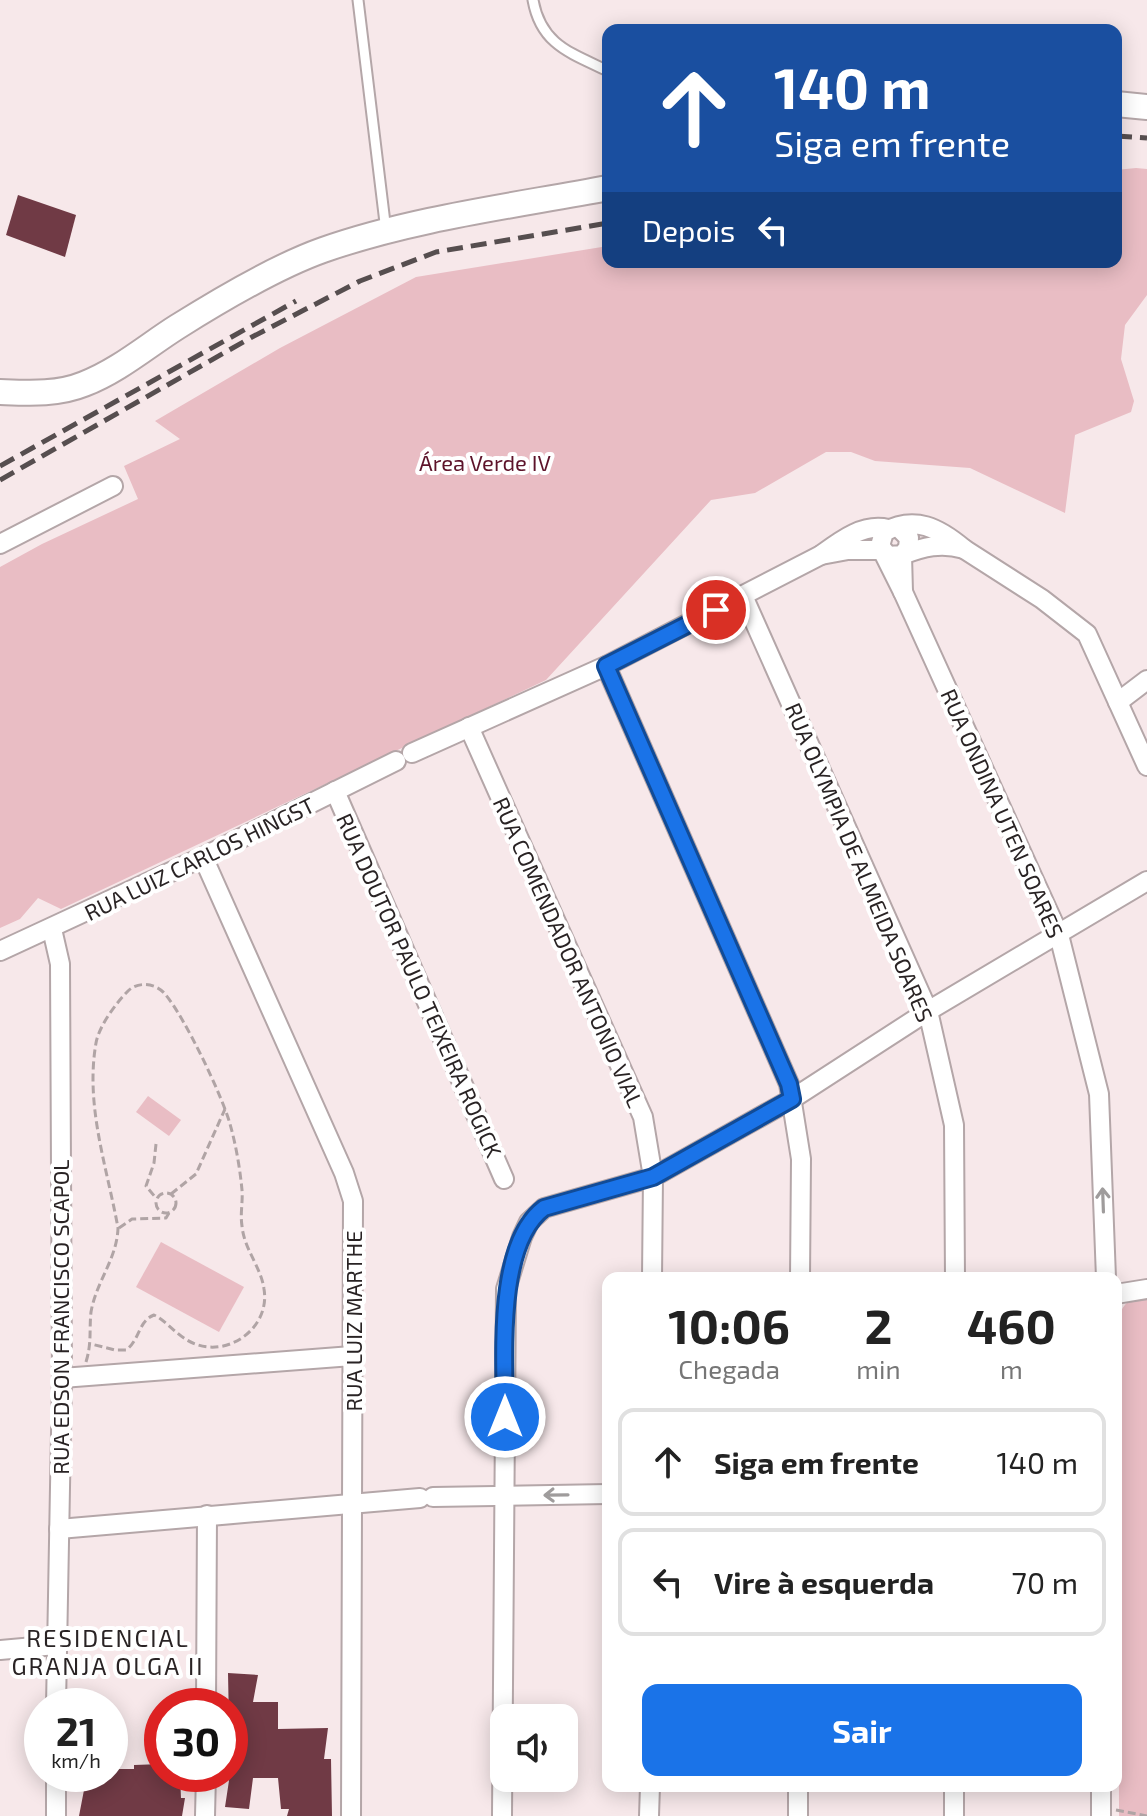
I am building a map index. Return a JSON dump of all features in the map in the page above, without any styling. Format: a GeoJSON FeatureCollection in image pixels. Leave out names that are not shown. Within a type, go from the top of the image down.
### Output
{"type":"FeatureCollection","features":[{"type":"Feature","properties":{"kind":"street"},"geometry":{"type":"LineString","coordinates":[[1122,105],[1147,107]]}},
{"type":"Feature","properties":{"kind":"street"},"geometry":{"type":"LineString","coordinates":[[0,392],[44,393],[83,385],[243,288],[321,251],[386,232],[602,189]]}},
{"type":"Feature","properties":{"kind":"street"},"geometry":{"type":"LineString","coordinates":[[0,544],[113,486]]}},
{"type":"Feature","properties":{"kind":"street","name":"RUA LUIZ CARLOS HINGST"},"geometry":{"type":"LineString","coordinates":[[0,951],[203,857],[404,757],[606,666],[866,529],[893,528],[917,522],[937,529],[1042,599],[1087,634],[1147,766]]}},
{"type":"Feature","properties":{"kind":"street"},"geometry":{"type":"LineString","coordinates":[[882,550],[881,536],[893,528],[909,538],[908,548],[902,555],[903,592]]}},
{"type":"Feature","properties":{"kind":"street"},"geometry":{"type":"LineString","coordinates":[[821,555],[848,550],[882,550],[893,557],[933,545],[952,545],[964,549]]}},
{"type":"Feature","properties":{"kind":"street","name":"RUA ONDINA UTEN SOARES"},"geometry":{"type":"LineString","coordinates":[[882,550],[1059,935],[1099,1094],[1106,1272]]}},
{"type":"Feature","properties":{"kind":"street","name":"RUA OLYMPIA DE ALMEIDA SOARES"},"geometry":{"type":"LineString","coordinates":[[743,596],[928,1011],[954,1125],[955,1272]]}},
{"type":"Feature","properties":{"kind":"street"},"geometry":{"type":"LineString","coordinates":[[606,666],[789,1084],[801,1159],[800,1272]]}},
{"type":"Feature","properties":{"kind":"street"},"geometry":{"type":"LineString","coordinates":[[1118,702],[1147,680]]}},
{"type":"Feature","properties":{"kind":"street","name":"RUA COMENDADOR ANTONIO VIAL"},"geometry":{"type":"LineString","coordinates":[[469,727],[643,1117],[653,1177],[652,1272]]}},
{"type":"Feature","properties":{"kind":"street","name":"RUA DOUTOR PAULO TEIXEIRA ROGICK"},"geometry":{"type":"LineString","coordinates":[[335,791],[504,1179]]}},
{"type":"Feature","properties":{"kind":"street","name":"RUA LUIZ MARTHE"},"geometry":{"type":"LineString","coordinates":[[203,857],[332,1145],[353,1201],[351,1816]]}},
{"type":"Feature","properties":{"kind":"street"},"geometry":{"type":"LineString","coordinates":[[502,1816],[506,1289],[529,1222],[544,1208],[653,1177],[792,1099],[928,1011],[1147,881]]}},
{"type":"Feature","properties":{"kind":"street","name":"RUA EDSON FRANCISCO SCAPOL"},"geometry":{"type":"LineString","coordinates":[[52,929],[60,964],[72,1378],[59,1529],[56,1688]]}},
{"type":"Feature","properties":{"kind":"street"},"geometry":{"type":"LineString","coordinates":[[1122,1293],[1147,1289]]}},
{"type":"Feature","properties":{"kind":"street"},"geometry":{"type":"LineString","coordinates":[[72,1378],[352,1356]]}},
{"type":"Feature","properties":{"kind":"street"},"geometry":{"type":"LineString","coordinates":[[59,1529],[426,1497],[602,1494]]}},
{"type":"Feature","properties":{"kind":"street"},"geometry":{"type":"LineString","coordinates":[[206,1688],[207,1515]]}},
{"type":"Feature","properties":{"kind":"street"},"geometry":{"type":"LineString","coordinates":[[0,1650],[56,1645]]}},
{"type":"Feature","properties":{"kind":"street"},"geometry":{"type":"LineString","coordinates":[[56,1792],[56,1816]]}},
{"type":"Feature","properties":{"kind":"street"},"geometry":{"type":"LineString","coordinates":[[205,1816],[206,1792]]}},
{"type":"Feature","properties":{"kind":"street"},"geometry":{"type":"LineString","coordinates":[[649,1816],[650,1792]]}},
{"type":"Feature","properties":{"kind":"street"},"geometry":{"type":"LineString","coordinates":[[798,1792],[798,1816]]}},
{"type":"Feature","properties":{"kind":"street"},"geometry":{"type":"LineString","coordinates":[[954,1792],[954,1816]]}},
{"type":"Feature","properties":{"kind":"lane"},"geometry":{"type":"LineString","coordinates":[[358,0],[386,232]]}},
{"type":"Feature","properties":{"kind":"lane"},"geometry":{"type":"LineString","coordinates":[[533,0],[543,30],[566,52],[602,68]]}},
{"type":"Feature","properties":{"kind":"path"},"geometry":{"type":"LineString","coordinates":[[72,1378],[91,1344],[91,1310],[117,1245],[118,1228],[96,1128],[96,1040],[129,990],[137,985],[149,985],[164,992],[225,1109],[240,1177],[243,1236],[264,1288],[264,1301],[256,1327],[239,1342],[202,1346],[188,1341],[154,1315],[144,1320],[135,1340],[126,1350],[91,1344]]}},
{"type":"Feature","properties":{"kind":"path"},"geometry":{"type":"LineString","coordinates":[[171,1194],[196,1174],[225,1109]]}},
{"type":"Feature","properties":{"kind":"path"},"geometry":{"type":"LineString","coordinates":[[156,1144],[154,1163],[146,1186],[156,1198]]}},
{"type":"Feature","properties":{"kind":"path"},"geometry":{"type":"LineString","coordinates":[[118,1228],[132,1219],[166,1218],[176,1205],[176,1199],[171,1194],[161,1193],[155,1205],[159,1211],[169,1213]]}},
{"type":"Feature","properties":{"kind":"path"},"geometry":{"type":"LineString","coordinates":[[1101,1811],[1147,1816]]}},
{"type":"Feature","properties":{"kind":"green space","name":"Área Verde IV"},"geometry":{"type":"Polygon","coordinates":[[[1122,169],[1147,169],[1147,295],[1125,325],[1121,359],[1134,401],[1131,412],[1075,435],[1065,513],[970,468],[875,461],[851,452],[826,452],[755,493],[711,500],[546,680],[61,909],[38,898],[20,919],[0,928],[0,567],[138,499],[124,466],[180,439],[155,421],[280,348],[416,277],[602,247],[602,268],[1122,268],[1122,169]]]}},
{"type":"Feature","properties":{"kind":"green space"},"geometry":{"type":"Polygon","coordinates":[[[148,1096],[181,1120],[169,1136],[136,1112],[148,1096]]]}},
{"type":"Feature","properties":{"kind":"green space"},"geometry":{"type":"Polygon","coordinates":[[[161,1242],[244,1287],[219,1332],[136,1287],[161,1242]]]}},
{"type":"Feature","properties":{"kind":"green space"},"geometry":{"type":"Polygon","coordinates":[[[1147,1296],[1147,1816],[1119,1816],[1119,1792],[1122,1792],[1122,1310],[1136,1298],[1147,1296]]]}},
{"type":"Feature","properties":{"kind":"building"},"geometry":{"type":"Polygon","coordinates":[[[18,195],[76,215],[65,257],[6,235],[18,195]]]}},
{"type":"Feature","properties":{"kind":"building"},"geometry":{"type":"Polygon","coordinates":[[[228,1673],[258,1675],[253,1702],[278,1702],[278,1729],[328,1728],[324,1759],[331,1759],[332,1816],[287,1816],[289,1809],[281,1809],[278,1778],[253,1778],[249,1809],[225,1807],[227,1792],[248,1792],[248,1688],[228,1688],[228,1673]]]}},
{"type":"Feature","properties":{"kind":"building"},"geometry":{"type":"Polygon","coordinates":[[[134,1765],[144,1765],[144,1792],[181,1792],[181,1798],[185,1798],[182,1816],[79,1816],[84,1792],[128,1792],[128,1769],[134,1769],[134,1765]]]}},
{"type":"Feature","properties":{"kind":"railway"},"geometry":{"type":"LineString","coordinates":[[1122,136],[1147,138]]}},
{"type":"Feature","properties":{"kind":"railway"},"geometry":{"type":"LineString","coordinates":[[0,480],[252,337],[360,281],[436,252],[602,224]]}},
{"type":"Feature","properties":{"kind":"railway"},"geometry":{"type":"LineString","coordinates":[[0,466],[296,301]]}},
{"type":"Feature","properties":{"kind":"district","name":"RESIDENCIAL GRANJA OLGA II"},"geometry":{"type":"Point","coordinates":[108,1651]}},
{"type":"Feature","properties":{"kind":"route"},"geometry":{"type":"LineString","coordinates":[[505,1417],[506,1289],[522,1237],[535,1215],[544,1208],[653,1177],[792,1099],[789,1084],[606,666],[716,610]]}}]}
